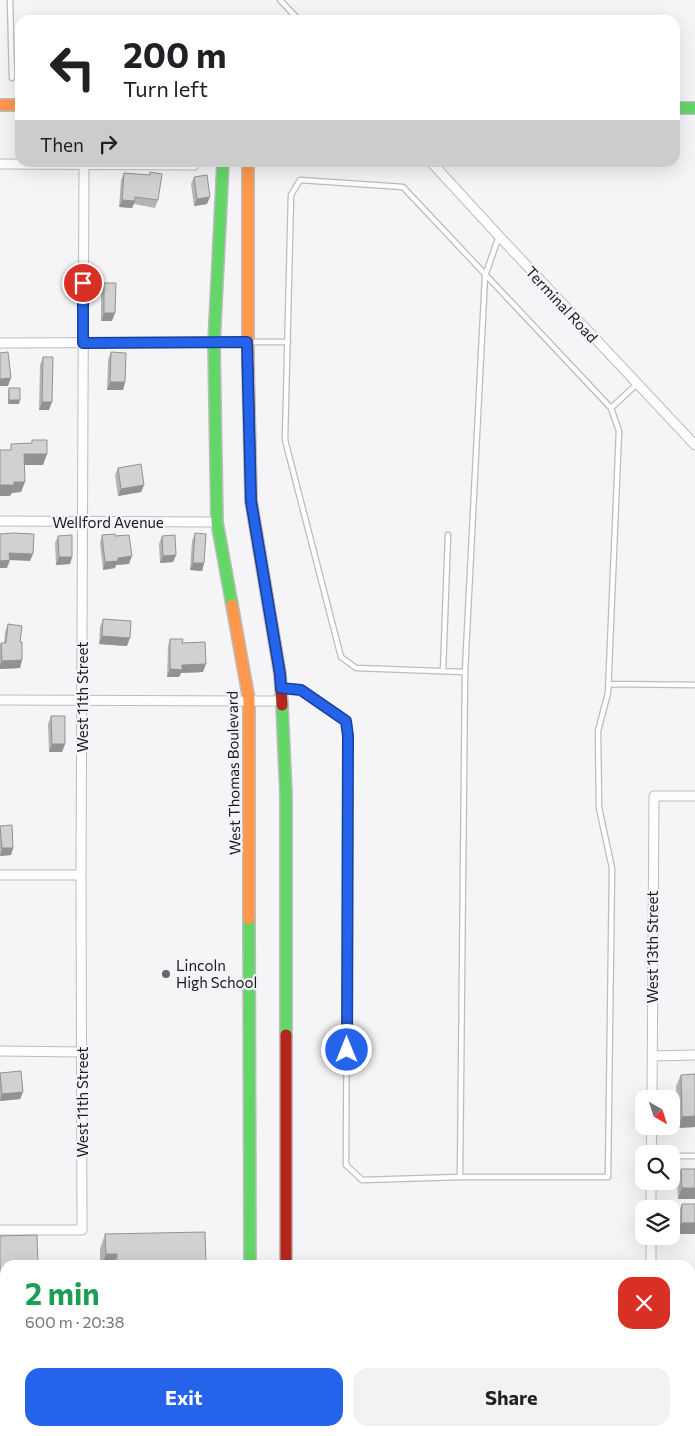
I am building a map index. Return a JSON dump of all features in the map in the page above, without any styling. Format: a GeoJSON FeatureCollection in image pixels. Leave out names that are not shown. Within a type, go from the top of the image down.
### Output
{"type":"FeatureCollection","features":[{"type":"Feature","properties":{"kind":"street"},"geometry":{"type":"LineString","coordinates":[[0,105],[15,105]]}},
{"type":"Feature","properties":{"kind":"street"},"geometry":{"type":"LineString","coordinates":[[680,108],[695,108]]}},
{"type":"Feature","properties":{"kind":"street"},"geometry":{"type":"LineString","coordinates":[[0,164],[15,164]]}},
{"type":"Feature","properties":{"kind":"street","name":"West 11th Street"},"geometry":{"type":"LineString","coordinates":[[0,1230],[82,1230],[81,875],[84,167]]}},
{"type":"Feature","properties":{"kind":"street","name":"West Thomas Boulevard"},"geometry":{"type":"LineString","coordinates":[[223,167],[214,343],[217,522],[249,700],[250,1260]]}},
{"type":"Feature","properties":{"kind":"street"},"geometry":{"type":"LineString","coordinates":[[248,167],[247,342],[251,501],[280,674],[286,795],[286,1260]]}},
{"type":"Feature","properties":{"kind":"street","name":"Terminal Road"},"geometry":{"type":"LineString","coordinates":[[436,167],[695,445]]}},
{"type":"Feature","properties":{"kind":"street"},"geometry":{"type":"LineString","coordinates":[[0,343],[247,342]]}},
{"type":"Feature","properties":{"kind":"street","name":"Wellford Avenue"},"geometry":{"type":"LineString","coordinates":[[0,522],[217,522]]}},
{"type":"Feature","properties":{"kind":"street"},"geometry":{"type":"LineString","coordinates":[[0,700],[281,700]]}},
{"type":"Feature","properties":{"kind":"street","name":"West 13th Street"},"geometry":{"type":"LineString","coordinates":[[652,1090],[654,796],[695,796]]}},
{"type":"Feature","properties":{"kind":"street"},"geometry":{"type":"LineString","coordinates":[[0,875],[81,875]]}},
{"type":"Feature","properties":{"kind":"street"},"geometry":{"type":"LineString","coordinates":[[0,1051],[82,1052]]}},
{"type":"Feature","properties":{"kind":"street"},"geometry":{"type":"LineString","coordinates":[[652,1056],[695,1056]]}},
{"type":"Feature","properties":{"kind":"street"},"geometry":{"type":"LineString","coordinates":[[651,1245],[651,1260]]}},
{"type":"Feature","properties":{"kind":"lane"},"geometry":{"type":"LineString","coordinates":[[10,0],[12,78]]}},
{"type":"Feature","properties":{"kind":"lane"},"geometry":{"type":"LineString","coordinates":[[280,0],[294,15]]}},
{"type":"Feature","properties":{"kind":"lane"},"geometry":{"type":"LineString","coordinates":[[281,688],[301,690],[346,721],[348,736],[346,1165],[362,1180],[460,1177],[608,1177],[612,868],[599,808],[598,731],[609,684],[619,430],[611,408],[403,187],[300,180],[291,195],[285,440],[341,657],[356,668],[465,672]]}},
{"type":"Feature","properties":{"kind":"lane"},"geometry":{"type":"LineString","coordinates":[[460,1177],[465,672],[486,276],[498,236]]}},
{"type":"Feature","properties":{"kind":"lane"},"geometry":{"type":"LineString","coordinates":[[247,342],[288,342]]}},
{"type":"Feature","properties":{"kind":"lane"},"geometry":{"type":"LineString","coordinates":[[611,408],[638,384]]}},
{"type":"Feature","properties":{"kind":"lane"},"geometry":{"type":"LineString","coordinates":[[443,671],[448,535]]}},
{"type":"Feature","properties":{"kind":"lane"},"geometry":{"type":"LineString","coordinates":[[609,684],[695,685]]}},
{"type":"Feature","properties":{"kind":"lane"},"geometry":{"type":"LineString","coordinates":[[680,1156],[695,1156]]}},
{"type":"Feature","properties":{"kind":"building"},"geometry":{"type":"Polygon","coordinates":[[[150,172],[162,174],[158,200],[135,197],[135,201],[122,200],[124,173],[150,175],[150,172]]]}},
{"type":"Feature","properties":{"kind":"building"},"geometry":{"type":"Polygon","coordinates":[[[207,175],[210,197],[197,199],[194,177],[207,175]]]}},
{"type":"Feature","properties":{"kind":"building"},"geometry":{"type":"Polygon","coordinates":[[[104,283],[116,283],[115,313],[104,313],[104,283]]]}},
{"type":"Feature","properties":{"kind":"building"},"geometry":{"type":"Polygon","coordinates":[[[8,352],[11,378],[0,379],[0,353],[8,352]]]}},
{"type":"Feature","properties":{"kind":"building"},"geometry":{"type":"Polygon","coordinates":[[[111,352],[126,353],[125,382],[110,382],[111,352]]]}},
{"type":"Feature","properties":{"kind":"building"},"geometry":{"type":"Polygon","coordinates":[[[43,357],[53,357],[52,402],[42,402],[43,357]]]}},
{"type":"Feature","properties":{"kind":"building"},"geometry":{"type":"Polygon","coordinates":[[[9,388],[20,388],[20,400],[9,400],[9,388]]]}},
{"type":"Feature","properties":{"kind":"building"},"geometry":{"type":"Polygon","coordinates":[[[32,440],[47,440],[47,454],[24,454],[25,482],[14,482],[14,485],[0,485],[0,450],[11,450],[11,444],[32,443],[32,440]]]}},
{"type":"Feature","properties":{"kind":"building"},"geometry":{"type":"Polygon","coordinates":[[[141,464],[144,485],[121,489],[118,468],[141,464]]]}},
{"type":"Feature","properties":{"kind":"building"},"geometry":{"type":"Polygon","coordinates":[[[195,533],[206,534],[204,563],[193,563],[195,533]]]}},
{"type":"Feature","properties":{"kind":"building"},"geometry":{"type":"Polygon","coordinates":[[[0,534],[34,534],[33,554],[9,553],[10,560],[0,561],[0,534]]]}},
{"type":"Feature","properties":{"kind":"building"},"geometry":{"type":"Polygon","coordinates":[[[115,534],[115,536],[129,535],[132,556],[118,558],[118,561],[105,562],[102,535],[115,534]]]}},
{"type":"Feature","properties":{"kind":"building"},"geometry":{"type":"Polygon","coordinates":[[[72,535],[72,557],[59,557],[58,536],[72,535]]]}},
{"type":"Feature","properties":{"kind":"building"},"geometry":{"type":"Polygon","coordinates":[[[175,535],[176,555],[163,556],[162,536],[175,535]]]}},
{"type":"Feature","properties":{"kind":"building"},"geometry":{"type":"Polygon","coordinates":[[[103,619],[131,621],[130,638],[102,636],[103,619]]]}},
{"type":"Feature","properties":{"kind":"building"},"geometry":{"type":"Polygon","coordinates":[[[8,624],[22,626],[20,642],[22,642],[22,660],[2,661],[1,643],[6,643],[8,624]]]}},
{"type":"Feature","properties":{"kind":"building"},"geometry":{"type":"Polygon","coordinates":[[[170,639],[183,639],[182,643],[205,642],[206,664],[182,665],[182,670],[170,669],[170,639]]]}},
{"type":"Feature","properties":{"kind":"building"},"geometry":{"type":"Polygon","coordinates":[[[51,716],[65,716],[65,744],[52,744],[51,716]]]}},
{"type":"Feature","properties":{"kind":"building"},"geometry":{"type":"Polygon","coordinates":[[[12,825],[13,848],[2,848],[0,826],[12,825]]]}},
{"type":"Feature","properties":{"kind":"building"},"geometry":{"type":"Polygon","coordinates":[[[21,1071],[23,1092],[2,1094],[0,1073],[21,1071]]]}},
{"type":"Feature","properties":{"kind":"building"},"geometry":{"type":"Polygon","coordinates":[[[695,1074],[695,1116],[682,1117],[681,1075],[695,1074]]]}},
{"type":"Feature","properties":{"kind":"building"},"geometry":{"type":"Polygon","coordinates":[[[681,1169],[695,1169],[695,1188],[682,1188],[681,1169]]]}},
{"type":"Feature","properties":{"kind":"building"},"geometry":{"type":"Polygon","coordinates":[[[682,1204],[695,1204],[695,1223],[681,1223],[682,1204]]]}},
{"type":"Feature","properties":{"kind":"building"},"geometry":{"type":"Polygon","coordinates":[[[205,1232],[206,1260],[117,1260],[117,1254],[106,1254],[105,1234],[205,1232]]]}},
{"type":"Feature","properties":{"kind":"building"},"geometry":{"type":"Polygon","coordinates":[[[37,1235],[38,1260],[0,1260],[0,1236],[37,1235]]]}},
{"type":"Feature","properties":{"kind":"traffic: fast"},"geometry":{"type":"LineString","coordinates":[[680,108],[695,108]]}},
{"type":"Feature","properties":{"kind":"traffic: fast"},"geometry":{"type":"LineString","coordinates":[[223,167],[214,343],[217,522],[232,605]]}},
{"type":"Feature","properties":{"kind":"traffic: fast"},"geometry":{"type":"LineString","coordinates":[[282,705],[286,795],[286,1035]]}},
{"type":"Feature","properties":{"kind":"traffic: fast"},"geometry":{"type":"LineString","coordinates":[[249,919],[250,1260]]}},
{"type":"Feature","properties":{"kind":"traffic: slow"},"geometry":{"type":"LineString","coordinates":[[0,105],[15,105]]}},
{"type":"Feature","properties":{"kind":"traffic: slow"},"geometry":{"type":"LineString","coordinates":[[248,167],[248,366]]}},
{"type":"Feature","properties":{"kind":"traffic: slow"},"geometry":{"type":"LineString","coordinates":[[232,605],[249,700],[249,919]]}},
{"type":"Feature","properties":{"kind":"traffic: jam"},"geometry":{"type":"LineString","coordinates":[[248,366],[251,501],[280,674],[282,705]]}},
{"type":"Feature","properties":{"kind":"traffic: jam"},"geometry":{"type":"LineString","coordinates":[[286,1035],[286,1260]]}},
{"type":"Feature","properties":{"kind":"place","name":"Lincoln High School"},"geometry":{"type":"Point","coordinates":[166,974]}},
{"type":"Feature","properties":{"kind":"route"},"geometry":{"type":"LineString","coordinates":[[83,283],[83,343],[247,342],[251,501],[281,688],[301,690],[346,721],[348,736],[347,1050]]}}]}
